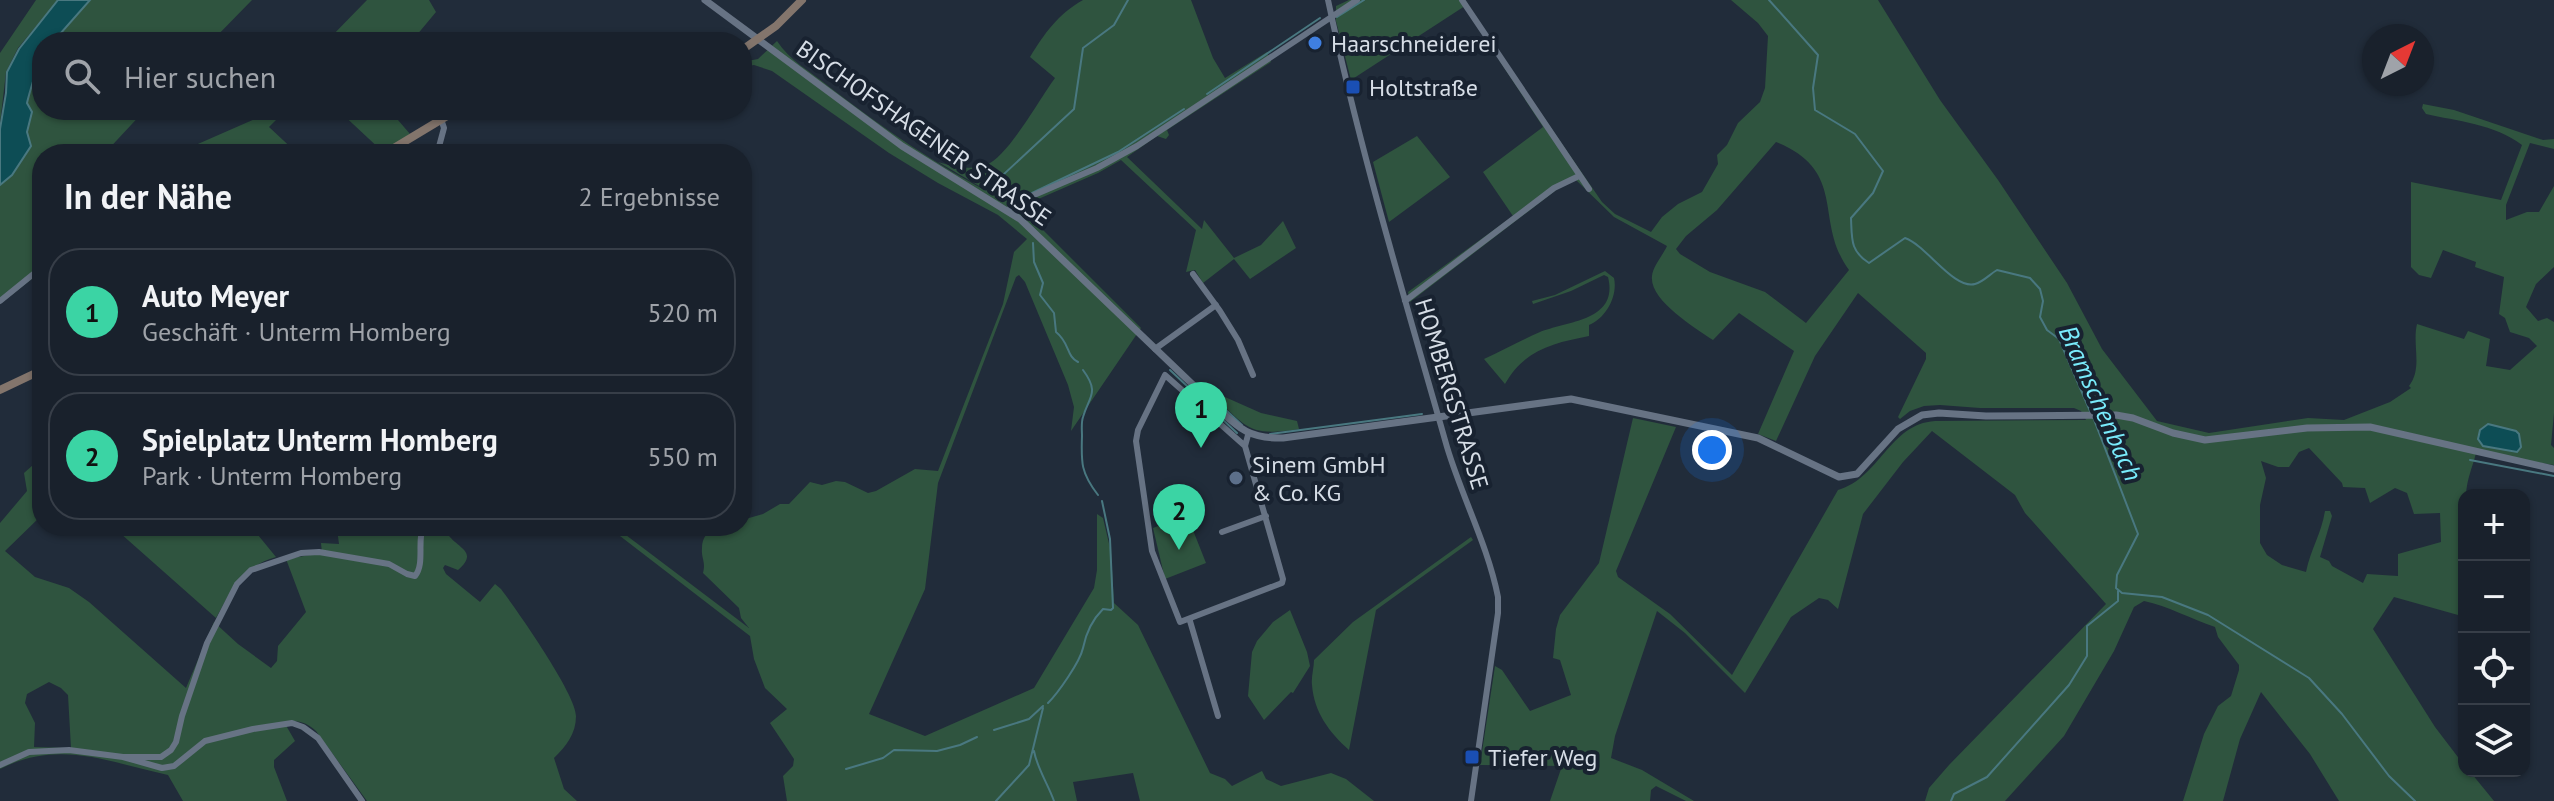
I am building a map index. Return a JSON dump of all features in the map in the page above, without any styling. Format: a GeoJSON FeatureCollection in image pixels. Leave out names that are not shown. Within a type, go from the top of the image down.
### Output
{"type":"FeatureCollection","features":[{"type":"Feature","properties":{"kind":"main road"},"geometry":{"type":"LineString","coordinates":[[752,44],[802,0]]}},
{"type":"Feature","properties":{"kind":"main road"},"geometry":{"type":"LineString","coordinates":[[400,144],[439,120]]}},
{"type":"Feature","properties":{"kind":"main road"},"geometry":{"type":"LineString","coordinates":[[0,390],[32,375]]}},
{"type":"Feature","properties":{"kind":"street","name":"BISCHOFSHAGENER STRASSE"},"geometry":{"type":"LineString","coordinates":[[705,0],[747,32]]}},
{"type":"Feature","properties":{"kind":"street","name":"HOMBERGSTRASSE"},"geometry":{"type":"LineString","coordinates":[[1328,0],[1405,301],[1460,489],[1498,597],[1493,656],[1471,801]]}},
{"type":"Feature","properties":{"kind":"street"},"geometry":{"type":"LineString","coordinates":[[1009,210],[1013,204],[1097,168],[1137,146],[1357,0]]}},
{"type":"Feature","properties":{"kind":"street"},"geometry":{"type":"LineString","coordinates":[[1462,0],[1589,189]]}},
{"type":"Feature","properties":{"kind":"street","name":"BISCHOFSHAGENER STRASSE"},"geometry":{"type":"LineString","coordinates":[[752,35],[902,146],[1009,210],[1248,435]]}},
{"type":"Feature","properties":{"kind":"street"},"geometry":{"type":"LineString","coordinates":[[440,144],[444,128],[441,120]]}},
{"type":"Feature","properties":{"kind":"street"},"geometry":{"type":"LineString","coordinates":[[1405,301],[1554,188],[1579,176]]}},
{"type":"Feature","properties":{"kind":"street"},"geometry":{"type":"LineString","coordinates":[[1193,274],[1238,340],[1253,375]]}},
{"type":"Feature","properties":{"kind":"street"},"geometry":{"type":"LineString","coordinates":[[0,301],[32,275]]}},
{"type":"Feature","properties":{"kind":"street"},"geometry":{"type":"LineString","coordinates":[[1155,349],[1216,305]]}},
{"type":"Feature","properties":{"kind":"street"},"geometry":{"type":"LineString","coordinates":[[1163,376],[1169,377],[1245,446],[1266,516],[1282,583],[1190,621],[1183,623],[1177,620],[1155,559],[1136,441],[1163,376]]}},
{"type":"Feature","properties":{"kind":"street"},"geometry":{"type":"LineString","coordinates":[[1245,446],[1248,435],[1283,438],[1561,399],[1582,400],[1758,438],[1839,477],[1857,474],[1898,429],[1922,415],[1939,413],[2133,418],[2173,433],[2205,440],[2277,430],[2370,427],[2554,469]]}},
{"type":"Feature","properties":{"kind":"street"},"geometry":{"type":"LineString","coordinates":[[1222,532],[1266,516]]}},
{"type":"Feature","properties":{"kind":"street"},"geometry":{"type":"LineString","coordinates":[[0,765],[29,752],[69,750],[123,757],[161,757],[176,742],[207,643],[237,584],[251,570],[301,553],[319,552],[389,564],[415,576],[421,568],[420,536]]}},
{"type":"Feature","properties":{"kind":"street"},"geometry":{"type":"LineString","coordinates":[[1190,621],[1218,716]]}},
{"type":"Feature","properties":{"kind":"street"},"geometry":{"type":"LineString","coordinates":[[123,757],[162,768],[174,766],[205,741],[292,723],[318,738],[362,801]]}},
{"type":"Feature","properties":{"kind":"shaded area"},"geometry":{"type":"Polygon","coordinates":[[[36,0],[58,0],[18,48],[6,72],[0,124],[0,53],[36,0]]]}},
{"type":"Feature","properties":{"kind":"shaded area"},"geometry":{"type":"Polygon","coordinates":[[[58,0],[90,0],[62,32],[33,32],[58,0]]]}},
{"type":"Feature","properties":{"kind":"shaded area"},"geometry":{"type":"Polygon","coordinates":[[[90,0],[252,0],[221,32],[62,32],[90,0]]]}},
{"type":"Feature","properties":{"kind":"shaded area"},"geometry":{"type":"Polygon","coordinates":[[[367,0],[429,0],[436,12],[419,32],[336,32],[367,0]]]}},
{"type":"Feature","properties":{"kind":"shaded area"},"geometry":{"type":"Polygon","coordinates":[[[1083,0],[1191,0],[1213,58],[1225,78],[1267,52],[1271,62],[1167,130],[1169,135],[1166,139],[1157,136],[1127,157],[1202,229],[1204,220],[1234,258],[1261,245],[1283,221],[1296,248],[1250,279],[1234,259],[1203,283],[1195,270],[1186,272],[1196,230],[1121,160],[1020,207],[1141,328],[1071,431],[1074,407],[1068,385],[1025,282],[1019,275],[1016,277],[938,483],[925,589],[869,714],[925,736],[1034,688],[1094,588],[1097,514],[1103,518],[1111,552],[1114,603],[1138,625],[1210,773],[1225,779],[1232,786],[1262,771],[1266,779],[1281,786],[1331,773],[1346,779],[1374,801],[1140,801],[1133,773],[1073,782],[1077,801],[787,801],[783,776],[793,766],[794,759],[770,723],[787,709],[765,688],[754,659],[750,636],[620,536],[627,536],[749,628],[741,618],[739,608],[703,573],[702,548],[706,536],[752,536],[752,517],[780,504],[789,504],[810,482],[822,485],[845,482],[868,493],[915,469],[938,471],[1003,304],[1014,252],[1027,239],[998,215],[889,153],[772,71],[752,65],[752,60],[758,59],[777,41],[801,65],[890,131],[953,172],[998,197],[938,162],[980,167],[995,160],[1004,151],[1055,78],[1030,57],[1052,25],[1083,0]]]}},
{"type":"Feature","properties":{"kind":"shaded area"},"geometry":{"type":"Polygon","coordinates":[[[1349,0],[1465,0],[1468,4],[1351,80],[1336,21],[1336,6],[1349,0]]]}},
{"type":"Feature","properties":{"kind":"shaded area"},"geometry":{"type":"Polygon","coordinates":[[[1731,0],[1878,0],[1940,100],[2067,283],[2102,349],[2157,421],[2209,433],[2308,418],[2344,420],[2390,402],[2411,388],[2416,364],[2417,324],[2464,339],[2468,331],[2490,339],[2486,366],[2510,370],[2537,346],[2529,338],[2510,332],[2505,318],[2499,314],[2504,277],[2475,267],[2476,262],[2443,250],[2431,278],[2419,275],[2411,267],[2411,182],[2501,200],[2522,145],[2488,128],[2426,114],[2423,104],[2454,110],[2543,140],[2554,139],[2554,149],[2530,143],[2506,205],[2506,220],[2527,212],[2539,212],[2554,186],[2554,267],[2536,284],[2526,307],[2538,321],[2547,318],[2554,322],[2551,445],[2554,448],[2554,465],[2476,453],[2467,489],[2458,489],[2458,615],[2394,597],[2373,629],[2435,727],[2458,757],[2458,777],[2474,777],[2494,801],[2339,801],[2310,754],[2261,692],[2240,739],[2223,801],[2183,801],[2204,734],[2218,706],[2231,696],[2239,665],[2218,637],[2215,627],[2144,601],[2134,607],[2114,651],[2064,736],[2005,801],[1925,801],[1929,788],[1949,765],[2106,604],[2025,513],[2015,495],[1932,431],[1903,462],[1863,514],[1838,609],[1828,600],[1819,598],[1791,617],[1745,693],[1685,633],[1657,611],[1615,736],[1611,758],[1642,770],[1694,801],[1686,801],[1656,786],[1651,790],[1650,801],[1550,801],[1562,766],[1480,765],[1495,666],[1502,670],[1530,711],[1571,695],[1560,660],[1553,658],[1556,629],[1560,615],[1599,563],[1633,418],[1676,427],[1616,571],[1618,577],[1670,614],[1732,675],[1838,490],[1864,475],[1906,431],[1935,421],[2086,420],[2081,411],[2074,408],[1940,405],[1924,406],[1900,419],[1898,417],[1926,359],[1926,353],[1858,293],[1815,356],[1776,441],[1758,434],[1794,351],[1739,313],[1713,340],[1685,321],[1665,304],[1653,285],[1653,272],[1667,246],[1614,217],[1576,180],[1564,184],[1410,302],[1408,292],[1513,216],[1483,172],[1543,127],[1499,60],[1503,58],[1602,202],[1615,214],[1651,232],[1662,217],[1678,204],[1702,192],[1718,164],[1717,155],[1727,145],[1738,123],[1760,102],[1765,88],[1768,36],[1731,0]],[[1776,142],[1717,210],[1686,236],[1676,249],[1710,272],[1765,292],[1806,323],[1849,270],[1833,234],[1822,183],[1799,154],[1776,142]],[[2309,448],[2299,452],[2289,467],[2261,461],[2266,478],[2260,505],[2260,543],[2267,555],[2282,565],[2306,572],[2325,511],[2330,511],[2332,516],[2320,557],[2363,583],[2367,574],[2398,576],[2398,554],[2441,542],[2440,513],[2414,514],[2407,493],[2395,488],[2370,503],[2365,488],[2343,487],[2309,448]]]}},
{"type":"Feature","properties":{"kind":"shaded area"},"geometry":{"type":"Polygon","coordinates":[[[32,33],[32,85],[27,103],[32,112],[27,132],[31,146],[12,175],[0,185],[0,129],[7,72],[32,33]]]}},
{"type":"Feature","properties":{"kind":"shaded area"},"geometry":{"type":"Polygon","coordinates":[[[32,79],[32,112],[27,103],[32,79]]]}},
{"type":"Feature","properties":{"kind":"shaded area"},"geometry":{"type":"Polygon","coordinates":[[[32,112],[32,120],[136,120],[113,144],[32,144],[32,279],[0,304],[0,185],[13,170],[25,142],[32,112]]]}},
{"type":"Feature","properties":{"kind":"shaded area"},"geometry":{"type":"Polygon","coordinates":[[[252,120],[276,120],[269,127],[287,144],[198,144],[252,120]]]}},
{"type":"Feature","properties":{"kind":"shaded area"},"geometry":{"type":"Polygon","coordinates":[[[349,120],[398,120],[410,134],[395,144],[374,144],[349,120]]]}},
{"type":"Feature","properties":{"kind":"shaded area"},"geometry":{"type":"Polygon","coordinates":[[[1417,136],[1450,177],[1389,222],[1373,162],[1417,136]]]}},
{"type":"Feature","properties":{"kind":"shaded area"},"geometry":{"type":"Polygon","coordinates":[[[1605,271],[1614,278],[1614,292],[1605,312],[1589,325],[1589,336],[1563,342],[1530,356],[1505,384],[1484,359],[1540,332],[1598,311],[1606,303],[1608,277],[1604,275],[1533,304],[1532,301],[1555,295],[1605,271]]]}},
{"type":"Feature","properties":{"kind":"shaded area"},"geometry":{"type":"Polygon","coordinates":[[[1216,393],[1261,413],[1297,421],[1299,429],[1269,432],[1250,428],[1213,396],[1216,393]]]}},
{"type":"Feature","properties":{"kind":"shaded area"},"geometry":{"type":"Polygon","coordinates":[[[2488,424],[2516,431],[2521,447],[2517,452],[2483,446],[2478,439],[2480,430],[2488,424]]]}},
{"type":"Feature","properties":{"kind":"shaded area"},"geometry":{"type":"Polygon","coordinates":[[[32,466],[32,525],[5,551],[35,577],[69,588],[89,602],[186,688],[214,622],[271,668],[277,661],[278,646],[306,612],[286,559],[322,553],[321,543],[339,544],[338,536],[449,536],[464,550],[467,558],[458,570],[445,565],[446,574],[480,602],[495,584],[501,589],[566,690],[576,716],[574,728],[554,758],[564,789],[577,801],[367,801],[316,731],[305,723],[293,721],[284,722],[295,741],[274,760],[287,801],[183,801],[168,775],[84,756],[43,755],[0,769],[0,523],[27,491],[24,473],[32,466]],[[49,682],[27,694],[25,703],[35,723],[34,747],[71,748],[68,695],[49,682]]]}},
{"type":"Feature","properties":{"kind":"shaded area"},"geometry":{"type":"Polygon","coordinates":[[[1187,515],[1206,563],[1165,579],[1153,528],[1187,515]]]}},
{"type":"Feature","properties":{"kind":"shaded area"},"geometry":{"type":"Polygon","coordinates":[[[123,536],[259,536],[276,557],[255,566],[239,580],[216,618],[123,536]]]}},
{"type":"Feature","properties":{"kind":"shaded area"},"geometry":{"type":"Polygon","coordinates":[[[1471,537],[1473,540],[1376,610],[1349,750],[1319,713],[1313,695],[1314,660],[1353,622],[1471,537]]]}},
{"type":"Feature","properties":{"kind":"shaded area"},"geometry":{"type":"Polygon","coordinates":[[[1290,610],[1310,666],[1293,693],[1264,720],[1248,696],[1252,652],[1273,622],[1290,610]]]}},
{"type":"Feature","properties":{"kind":"waterway"},"geometry":{"type":"LineString","coordinates":[[990,187],[1074,109],[1083,48],[1114,25],[1128,0]]}},
{"type":"Feature","properties":{"kind":"waterway"},"geometry":{"type":"LineString","coordinates":[[1337,17],[1364,0]]}},
{"type":"Feature","properties":{"kind":"waterway","name":"Bramschenbach"},"geometry":{"type":"LineString","coordinates":[[1769,0],[1818,55],[1813,88],[1815,110],[1855,134],[1883,171],[1873,193],[1851,218],[1853,244],[1858,254],[1869,263],[1905,238],[1949,274],[1967,284],[1978,283],[1997,270],[2030,278],[2040,289],[2043,301],[2040,317],[2047,330],[2059,339],[2090,411]]}},
{"type":"Feature","properties":{"kind":"waterway"},"geometry":{"type":"LineString","coordinates":[[1207,94],[1320,18]]}},
{"type":"Feature","properties":{"kind":"waterway"},"geometry":{"type":"LineString","coordinates":[[1030,194],[1118,152],[1184,109]]}},
{"type":"Feature","properties":{"kind":"waterway"},"geometry":{"type":"LineString","coordinates":[[1015,199],[1025,195]]}},
{"type":"Feature","properties":{"kind":"waterway"},"geometry":{"type":"LineString","coordinates":[[1033,243],[1034,262],[1043,283],[1040,295],[1054,313],[1056,332],[1078,362]]}},
{"type":"Feature","properties":{"kind":"waterway"},"geometry":{"type":"LineString","coordinates":[[1083,370],[1091,384],[1092,394],[1082,422],[1082,461],[1085,474],[1098,495]]}},
{"type":"Feature","properties":{"kind":"waterway"},"geometry":{"type":"LineString","coordinates":[[1170,370],[1237,433]]}},
{"type":"Feature","properties":{"kind":"waterway"},"geometry":{"type":"LineString","coordinates":[[1214,399],[1242,425]]}},
{"type":"Feature","properties":{"kind":"waterway"},"geometry":{"type":"LineString","coordinates":[[1270,434],[1422,414]]}},
{"type":"Feature","properties":{"kind":"waterway","name":"Bramschenbach"},"geometry":{"type":"LineString","coordinates":[[2093,417],[2138,534],[2117,575],[2116,588],[2122,593],[2162,597],[2208,615],[2309,678],[2342,714],[2389,776],[2415,801]]}},
{"type":"Feature","properties":{"kind":"waterway"},"geometry":{"type":"LineString","coordinates":[[2470,460],[2554,476]]}},
{"type":"Feature","properties":{"kind":"waterway"},"geometry":{"type":"LineString","coordinates":[[1048,703],[1078,661],[1095,618],[1103,609],[1113,608],[1110,539],[1102,501]]}},
{"type":"Feature","properties":{"kind":"waterway"},"geometry":{"type":"LineString","coordinates":[[1951,801],[1954,794],[1987,777],[2069,685],[2087,656],[2087,626],[2118,601],[2118,591]]}},
{"type":"Feature","properties":{"kind":"waterway"},"geometry":{"type":"LineString","coordinates":[[994,730],[1029,719],[1043,706]]}},
{"type":"Feature","properties":{"kind":"waterway"},"geometry":{"type":"LineString","coordinates":[[996,801],[1029,765],[1043,708]]}},
{"type":"Feature","properties":{"kind":"waterway"},"geometry":{"type":"LineString","coordinates":[[846,769],[883,758],[894,750],[937,751],[977,737]]}},
{"type":"Feature","properties":{"kind":"waterway"},"geometry":{"type":"LineString","coordinates":[[1034,751],[1054,801]]}},
{"type":"Feature","properties":{"kind":"place","name":"Haarschneiderei"},"geometry":{"type":"Point","coordinates":[1315,43]}},
{"type":"Feature","properties":{"kind":"place","name":"Holtstraße"},"geometry":{"type":"Point","coordinates":[1353,87]}},
{"type":"Feature","properties":{"kind":"place","name":"Auto Meyer"},"geometry":{"type":"Point","coordinates":[1201,448]}},
{"type":"Feature","properties":{"kind":"place","name":"Sinem GmbH & Co. KG"},"geometry":{"type":"Point","coordinates":[1236,478]}},
{"type":"Feature","properties":{"kind":"place","name":"Spielplatz Unterm Homberg"},"geometry":{"type":"Point","coordinates":[1179,550]}},
{"type":"Feature","properties":{"kind":"place","name":"Tiefer Weg"},"geometry":{"type":"Point","coordinates":[1472,757]}}]}
